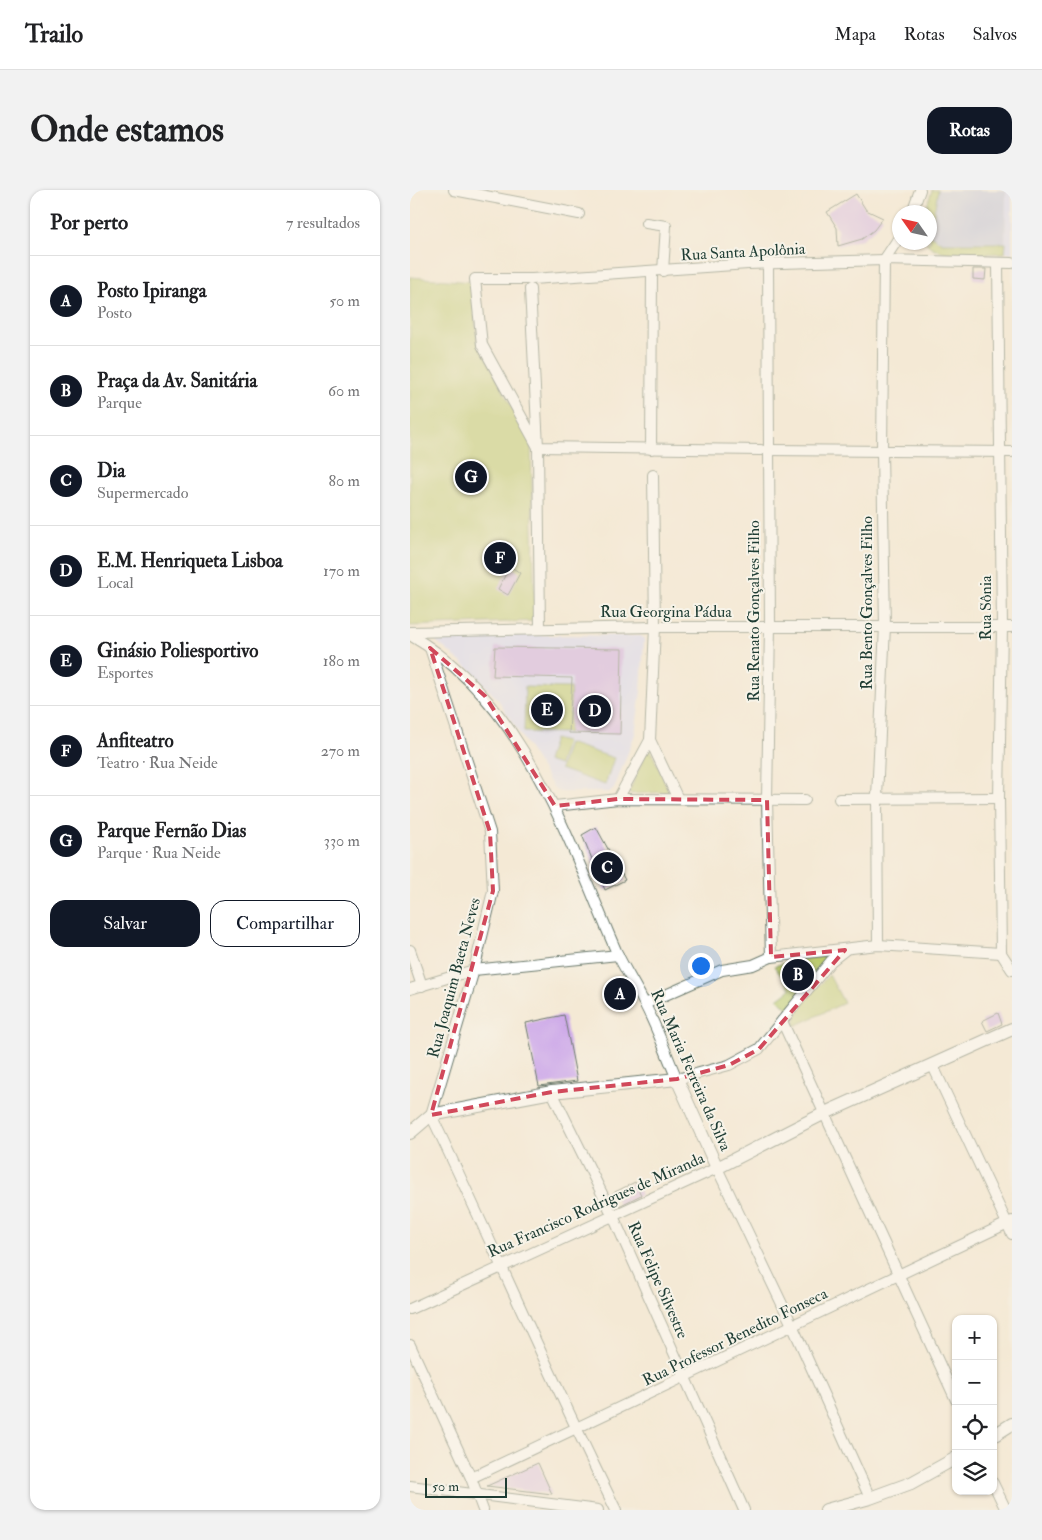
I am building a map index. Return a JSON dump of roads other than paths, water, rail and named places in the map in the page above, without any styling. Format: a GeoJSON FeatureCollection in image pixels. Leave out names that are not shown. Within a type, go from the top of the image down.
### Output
{"type":"FeatureCollection","features":[{"type":"Feature","properties":{"kind":"street"},"geometry":{"type":"LineString","coordinates":[[454,190],[579,214]]}},
{"type":"Feature","properties":{"kind":"street"},"geometry":{"type":"LineString","coordinates":[[915,205],[920,190]]}},
{"type":"Feature","properties":{"kind":"street"},"geometry":{"type":"LineString","coordinates":[[646,223],[666,226],[663,271]]}},
{"type":"Feature","properties":{"kind":"street"},"geometry":{"type":"LineString","coordinates":[[884,260],[892,248]]}},
{"type":"Feature","properties":{"kind":"street","name":"Rua Santa Apolônia"},"geometry":{"type":"LineString","coordinates":[[538,447],[482,346],[475,279],[532,280],[748,264],[768,265],[884,260],[1012,262]]}},
{"type":"Feature","properties":{"kind":"street","name":"Rua Bento Gonçalves Filho"},"geometry":{"type":"LineString","coordinates":[[878,945],[876,797],[885,626],[882,451],[884,260]]}},
{"type":"Feature","properties":{"kind":"street","name":"Rua Sônia"},"geometry":{"type":"LineString","coordinates":[[998,262],[999,452],[1007,627],[999,798],[1002,953]]}},
{"type":"Feature","properties":{"kind":"street","name":"Rua Renato Gonçalves Filho"},"geometry":{"type":"LineString","coordinates":[[768,265],[765,450],[770,626],[767,799],[771,957]]}},
{"type":"Feature","properties":{"kind":"street"},"geometry":{"type":"LineString","coordinates":[[651,449],[652,272]]}},
{"type":"Feature","properties":{"kind":"street"},"geometry":{"type":"LineString","coordinates":[[530,289],[538,447],[540,628]]}},
{"type":"Feature","properties":{"kind":"street"},"geometry":{"type":"LineString","coordinates":[[538,447],[1012,452]]}},
{"type":"Feature","properties":{"kind":"street"},"geometry":{"type":"LineString","coordinates":[[618,799],[650,740],[655,627],[653,475]]}},
{"type":"Feature","properties":{"kind":"street","name":"Rua Georgina Pádua"},"geometry":{"type":"LineString","coordinates":[[410,634],[540,628],[770,626],[1007,627]]}},
{"type":"Feature","properties":{"kind":"street","name":"Rua Maria Ferreira da Silva"},"geometry":{"type":"LineString","coordinates":[[410,634],[468,678],[485,696],[500,715],[555,806],[618,955],[645,1004],[717,1168],[793,1327],[870,1498]]}},
{"type":"Feature","properties":{"kind":"street","name":"Rua Joaquim Baeta Neves"},"geometry":{"type":"LineString","coordinates":[[430,648],[490,832],[493,891],[474,970],[431,1115]]}},
{"type":"Feature","properties":{"kind":"street"},"geometry":{"type":"LineString","coordinates":[[650,740],[678,799]]}},
{"type":"Feature","properties":{"kind":"street"},"geometry":{"type":"LineString","coordinates":[[839,798],[999,798]]}},
{"type":"Feature","properties":{"kind":"street"},"geometry":{"type":"LineString","coordinates":[[555,806],[618,799],[805,800]]}},
{"type":"Feature","properties":{"kind":"street"},"geometry":{"type":"LineString","coordinates":[[645,1004],[722,970],[753,965],[771,957],[878,945],[1002,953],[1012,970]]}},
{"type":"Feature","properties":{"kind":"street"},"geometry":{"type":"LineString","coordinates":[[410,950],[422,986]]}},
{"type":"Feature","properties":{"kind":"street"},"geometry":{"type":"LineString","coordinates":[[410,1133],[431,1115],[552,1092],[677,1079],[719,1069],[751,1054],[766,1042],[832,961],[845,950]]}},
{"type":"Feature","properties":{"kind":"street"},"geometry":{"type":"LineString","coordinates":[[410,989],[474,970],[618,955]]}},
{"type":"Feature","properties":{"kind":"street"},"geometry":{"type":"LineString","coordinates":[[782,1021],[952,1391]]}},
{"type":"Feature","properties":{"kind":"street","name":"Rua Francisco Rodrigues de Miranda"},"geometry":{"type":"LineString","coordinates":[[410,1309],[717,1168],[824,1113],[933,1066],[1012,1029]]}},
{"type":"Feature","properties":{"kind":"street"},"geometry":{"type":"LineString","coordinates":[[933,1066],[1010,1222],[1012,1234]]}},
{"type":"Feature","properties":{"kind":"street","name":"Rua Felipe Silvestre"},"geometry":{"type":"LineString","coordinates":[[552,1092],[613,1216],[744,1510]]}},
{"type":"Feature","properties":{"kind":"street"},"geometry":{"type":"LineString","coordinates":[[431,1115],[503,1265],[576,1430],[616,1510]]}},
{"type":"Feature","properties":{"kind":"street","name":"Rua Professor Benedito Fonseca"},"geometry":{"type":"LineString","coordinates":[[471,1478],[793,1327],[899,1273],[1010,1222]]}},
{"type":"Feature","properties":{"kind":"street"},"geometry":{"type":"LineString","coordinates":[[410,1345],[471,1478],[482,1510]]}},
{"type":"Feature","properties":{"kind":"street"},"geometry":{"type":"LineString","coordinates":[[997,1433],[1012,1424]]}},
{"type":"Feature","properties":{"kind":"street"},"geometry":{"type":"LineString","coordinates":[[826,1510],[870,1498],[911,1483],[952,1460]]}},
{"type":"Feature","properties":{"kind":"street"},"geometry":{"type":"LineString","coordinates":[[410,1486],[598,1510]]}},
{"type":"Feature","properties":{"kind":"street"},"geometry":{"type":"LineString","coordinates":[[997,1491],[1006,1510]]}},
{"type":"Feature","properties":{"kind":"place","name":"Parque Fernão Dias"},"geometry":{"type":"Point","coordinates":[471,477]}},
{"type":"Feature","properties":{"kind":"place","name":"Anfiteatro"},"geometry":{"type":"Point","coordinates":[500,558]}},
{"type":"Feature","properties":{"kind":"place","name":"Ginásio Poliesportivo"},"geometry":{"type":"Point","coordinates":[547,710]}},
{"type":"Feature","properties":{"kind":"place","name":"E.M. Henriqueta Lisboa"},"geometry":{"type":"Point","coordinates":[595,711]}},
{"type":"Feature","properties":{"kind":"place","name":"Dia"},"geometry":{"type":"Point","coordinates":[607,868]}},
{"type":"Feature","properties":{"kind":"place","name":"Praça da Av. Sanitária"},"geometry":{"type":"Point","coordinates":[798,975]}},
{"type":"Feature","properties":{"kind":"place","name":"Posto Ipiranga"},"geometry":{"type":"Point","coordinates":[620,994]}}]}
